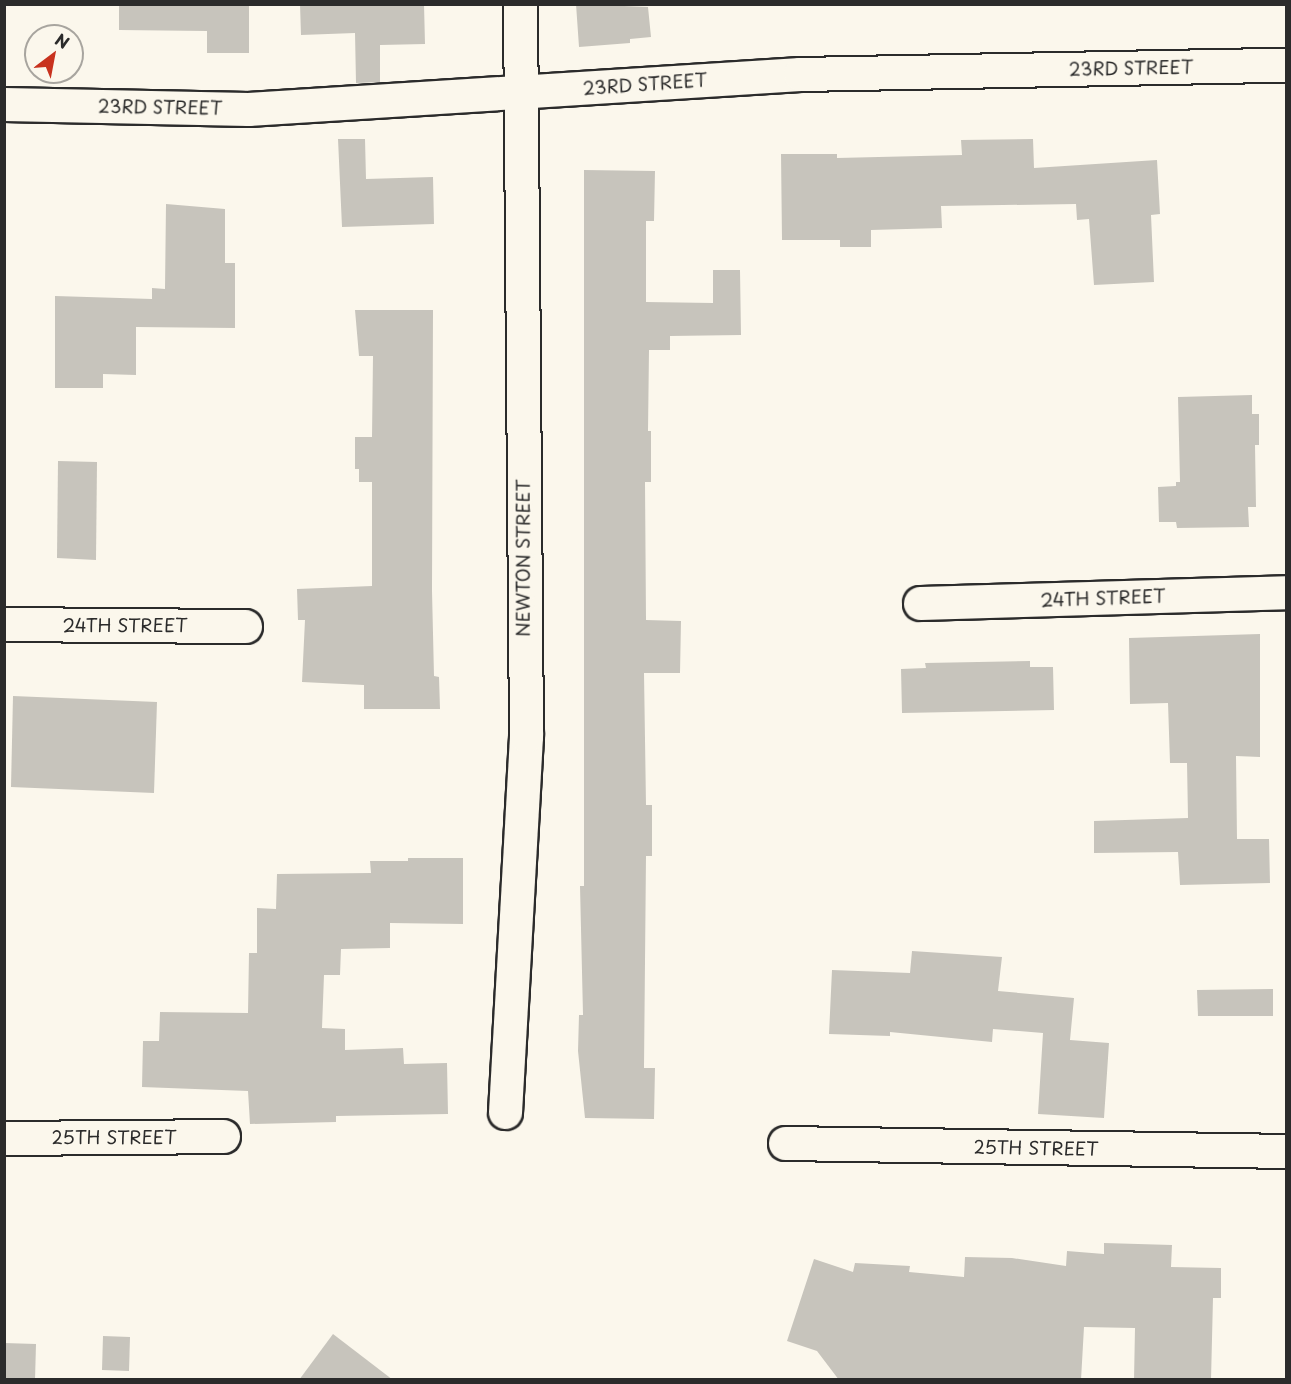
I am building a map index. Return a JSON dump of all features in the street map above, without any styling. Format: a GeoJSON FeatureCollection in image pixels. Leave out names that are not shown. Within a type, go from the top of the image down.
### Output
{"type":"FeatureCollection","features":[{"type":"Feature","properties":{"kind":"street","name":"NEWTON STREET"},"geometry":{"type":"LineString","coordinates":[[505,1112],[526,736],[520,4]]}},
{"type":"Feature","properties":{"kind":"street","name":"23RD STREET"},"geometry":{"type":"LineString","coordinates":[[4,104],[248,109],[800,74],[1287,65]]}},
{"type":"Feature","properties":{"kind":"street","name":"24TH STREET"},"geometry":{"type":"LineString","coordinates":[[921,603],[1287,592]]}},
{"type":"Feature","properties":{"kind":"street","name":"24TH STREET"},"geometry":{"type":"LineString","coordinates":[[4,624],[245,626]]}},
{"type":"Feature","properties":{"kind":"street","name":"25TH STREET"},"geometry":{"type":"LineString","coordinates":[[4,1137],[223,1136]]}},
{"type":"Feature","properties":{"kind":"street","name":"25TH STREET"},"geometry":{"type":"LineString","coordinates":[[785,1143],[1287,1150]]}},
{"type":"Feature","properties":{"kind":"building"},"geometry":{"type":"Polygon","coordinates":[[[119,4],[249,4],[249,53],[207,53],[207,31],[119,30],[119,4]]]}},
{"type":"Feature","properties":{"kind":"building"},"geometry":{"type":"Polygon","coordinates":[[[300,4],[424,4],[425,44],[380,45],[380,82],[356,83],[355,33],[301,35],[300,4]]]}},
{"type":"Feature","properties":{"kind":"building"},"geometry":{"type":"Polygon","coordinates":[[[576,4],[648,7],[651,37],[630,39],[630,43],[579,47],[576,4]]]}},
{"type":"Feature","properties":{"kind":"building"},"geometry":{"type":"Polygon","coordinates":[[[338,139],[365,139],[366,179],[433,177],[434,224],[342,227],[338,139]]]}},
{"type":"Feature","properties":{"kind":"building"},"geometry":{"type":"Polygon","coordinates":[[[1033,139],[1034,168],[1157,160],[1160,214],[1151,215],[1154,282],[1094,285],[1089,219],[1077,220],[1076,204],[941,206],[942,228],[871,230],[871,247],[840,247],[840,240],[782,240],[781,154],[837,154],[837,158],[962,155],[961,140],[1033,139]]]}},
{"type":"Feature","properties":{"kind":"building"},"geometry":{"type":"Polygon","coordinates":[[[584,170],[655,171],[654,221],[646,221],[646,302],[713,303],[713,270],[740,270],[741,335],[670,336],[670,350],[649,350],[648,431],[651,431],[651,482],[645,482],[646,620],[681,621],[680,673],[644,673],[646,805],[652,805],[652,856],[646,856],[644,1068],[655,1068],[654,1119],[585,1118],[578,1051],[579,1015],[583,1015],[580,886],[584,886],[584,170]]]}},
{"type":"Feature","properties":{"kind":"building"},"geometry":{"type":"Polygon","coordinates":[[[166,204],[225,209],[225,263],[235,263],[235,328],[136,327],[136,375],[103,374],[103,388],[55,388],[55,296],[152,299],[152,288],[165,289],[166,204]]]}},
{"type":"Feature","properties":{"kind":"building"},"geometry":{"type":"Polygon","coordinates":[[[355,310],[433,310],[432,591],[434,676],[439,677],[440,709],[364,709],[364,685],[302,682],[305,620],[298,620],[297,589],[372,586],[372,482],[359,482],[359,469],[355,469],[355,437],[372,437],[373,356],[359,356],[355,310]]]}},
{"type":"Feature","properties":{"kind":"building"},"geometry":{"type":"Polygon","coordinates":[[[1252,395],[1252,414],[1259,414],[1259,445],[1255,445],[1256,507],[1248,507],[1249,527],[1177,528],[1176,522],[1159,522],[1158,487],[1176,486],[1176,482],[1180,482],[1178,397],[1252,395]]]}},
{"type":"Feature","properties":{"kind":"building"},"geometry":{"type":"Polygon","coordinates":[[[58,461],[97,462],[96,560],[57,558],[58,461]]]}},
{"type":"Feature","properties":{"kind":"building"},"geometry":{"type":"Polygon","coordinates":[[[1260,634],[1260,757],[1236,756],[1237,839],[1269,839],[1270,883],[1180,885],[1178,852],[1094,853],[1094,821],[1188,818],[1187,763],[1170,763],[1168,703],[1130,704],[1129,638],[1260,634]]]}},
{"type":"Feature","properties":{"kind":"building"},"geometry":{"type":"Polygon","coordinates":[[[1030,661],[1030,667],[1053,667],[1054,710],[902,713],[901,669],[926,668],[925,663],[1030,661]]]}},
{"type":"Feature","properties":{"kind":"building"},"geometry":{"type":"Polygon","coordinates":[[[13,696],[157,702],[154,793],[11,787],[13,696]]]}},
{"type":"Feature","properties":{"kind":"building"},"geometry":{"type":"Polygon","coordinates":[[[408,858],[463,858],[463,924],[390,923],[390,948],[341,949],[340,975],[324,975],[322,1028],[345,1029],[345,1050],[403,1048],[404,1064],[447,1063],[448,1114],[336,1116],[336,1122],[250,1124],[248,1091],[142,1087],[143,1041],[159,1041],[160,1012],[248,1013],[249,953],[257,953],[257,908],[276,909],[277,874],[371,873],[370,861],[408,861],[408,858]]]}},
{"type":"Feature","properties":{"kind":"building"},"geometry":{"type":"Polygon","coordinates":[[[912,951],[1002,957],[998,991],[1074,998],[1070,1040],[1109,1043],[1104,1118],[1038,1114],[1043,1033],[993,1029],[992,1042],[890,1032],[890,1036],[829,1034],[832,970],[910,973],[912,951]]]}},
{"type":"Feature","properties":{"kind":"building"},"geometry":{"type":"Polygon","coordinates":[[[1273,989],[1273,1016],[1198,1016],[1197,990],[1273,989]]]}},
{"type":"Feature","properties":{"kind":"building"},"geometry":{"type":"Polygon","coordinates":[[[1104,1243],[1172,1245],[1171,1267],[1221,1268],[1221,1298],[1213,1298],[1211,1380],[1134,1380],[1135,1328],[1084,1327],[1081,1380],[839,1380],[817,1351],[787,1341],[814,1259],[853,1272],[855,1263],[910,1266],[909,1272],[964,1277],[965,1257],[1012,1258],[1066,1266],[1067,1251],[1104,1254],[1104,1243]]]}},
{"type":"Feature","properties":{"kind":"building"},"geometry":{"type":"Polygon","coordinates":[[[333,1334],[393,1380],[299,1380],[333,1334]]]}},
{"type":"Feature","properties":{"kind":"building"},"geometry":{"type":"Polygon","coordinates":[[[103,1336],[130,1337],[129,1371],[102,1370],[103,1336]]]}},
{"type":"Feature","properties":{"kind":"building"},"geometry":{"type":"Polygon","coordinates":[[[4,1343],[36,1344],[35,1380],[4,1380],[4,1343]]]}}]}
